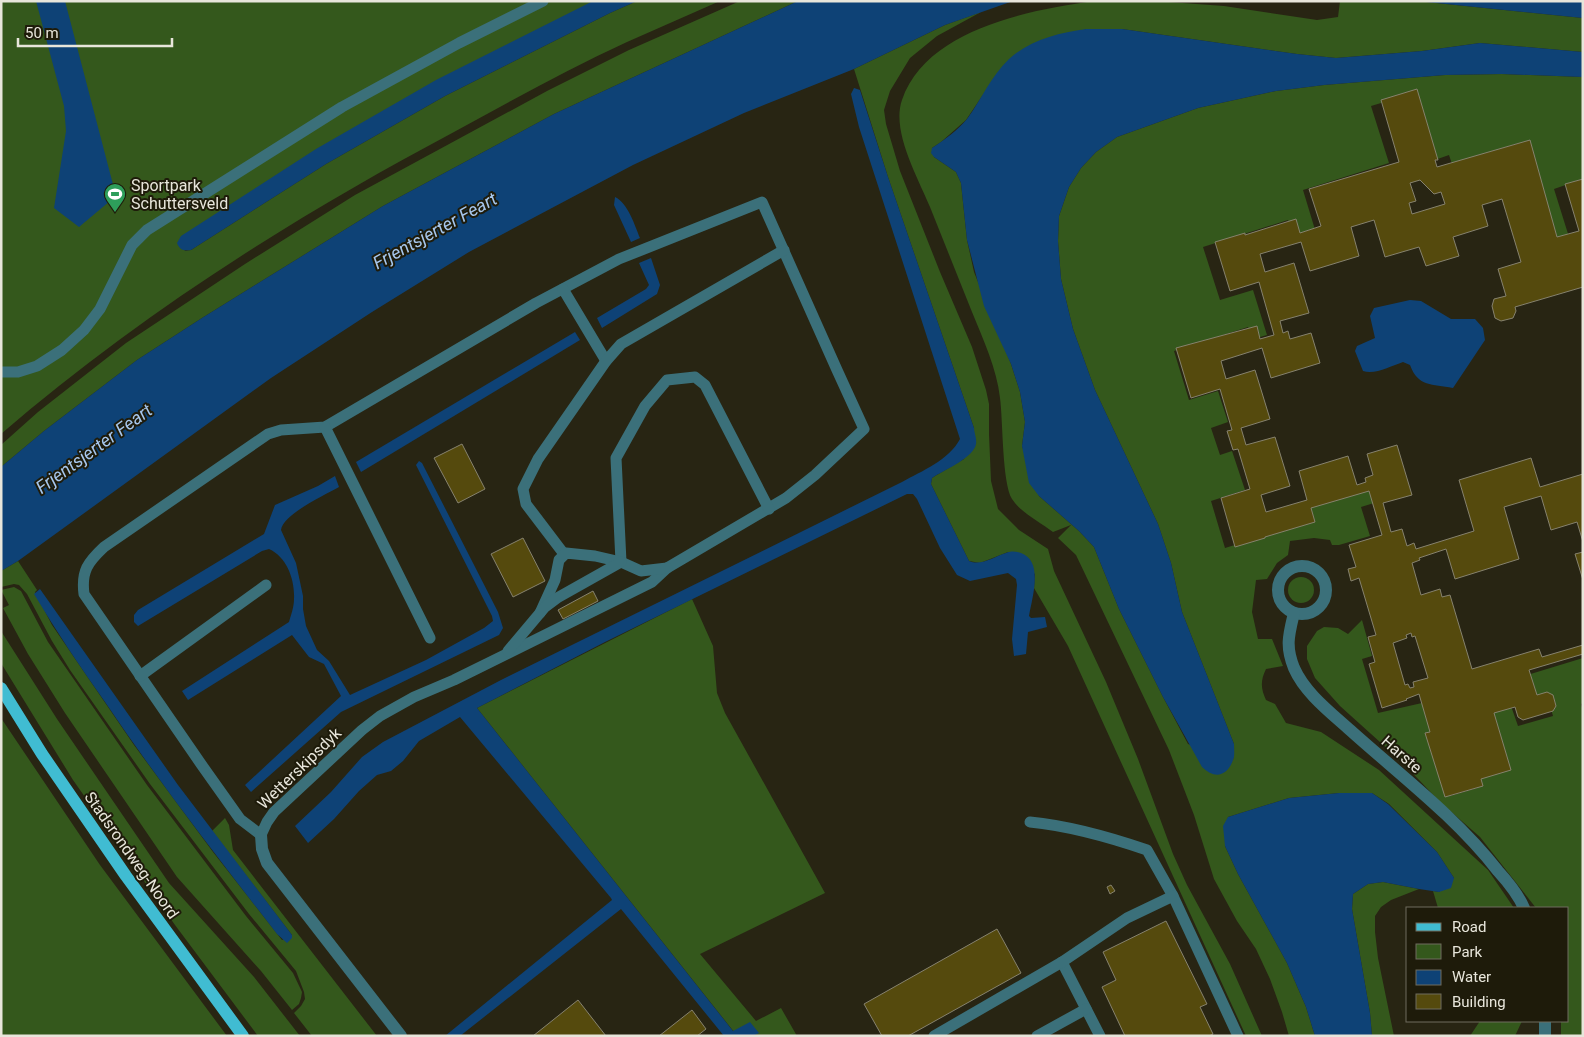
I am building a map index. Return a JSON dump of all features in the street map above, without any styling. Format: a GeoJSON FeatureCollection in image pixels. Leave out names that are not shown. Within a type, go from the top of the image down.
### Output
{"type":"FeatureCollection","features":[{"type":"Feature","properties":{"kind":"main road","name":"Stadsrondweg-Noord"},"geometry":{"type":"LineString","coordinates":[[1,688],[42,754],[126,876],[243,1036]]}},
{"type":"Feature","properties":{"kind":"street","name":"Harste"},"geometry":{"type":"LineString","coordinates":[[1294,613],[1287,644],[1294,669],[1312,695],[1465,834],[1501,874],[1523,907]]}},
{"type":"Feature","properties":{"kind":"street","name":"Wetterskipsdyk"},"geometry":{"type":"LineString","coordinates":[[261,835],[262,849],[267,863],[400,1036]]}},
{"type":"Feature","properties":{"kind":"street"},"geometry":{"type":"LineString","coordinates":[[1545,1022],[1545,1036]]}},
{"type":"Feature","properties":{"kind":"lane"},"geometry":{"type":"LineString","coordinates":[[1,372],[18,372],[37,366],[62,350],[84,330],[100,309],[132,245],[147,230],[342,107],[459,42],[542,1]]}},
{"type":"Feature","properties":{"kind":"lane"},"geometry":{"type":"LineString","coordinates":[[261,835],[240,819],[84,594],[83,582],[90,560],[104,547],[268,434],[280,430],[325,426],[563,289],[619,259],[762,202],[864,429],[803,486],[769,509],[667,568],[641,571],[621,562],[576,553],[564,554],[559,560],[554,580],[540,613]]}},
{"type":"Feature","properties":{"kind":"lane"},"geometry":{"type":"LineString","coordinates":[[564,554],[526,504],[522,489],[538,459],[606,362],[621,344],[784,250]]}},
{"type":"Feature","properties":{"kind":"lane"},"geometry":{"type":"LineString","coordinates":[[563,289],[606,362]]}},
{"type":"Feature","properties":{"kind":"lane"},"geometry":{"type":"LineString","coordinates":[[621,562],[616,458],[646,406],[667,380],[695,377],[705,385],[769,509]]}},
{"type":"Feature","properties":{"kind":"lane"},"geometry":{"type":"LineString","coordinates":[[325,426],[430,638]]}},
{"type":"Feature","properties":{"kind":"lane"},"geometry":{"type":"LineString","coordinates":[[504,655],[540,613],[557,598],[621,562]]}},
{"type":"Feature","properties":{"kind":"lane","name":"Wetterskipsdyk"},"geometry":{"type":"LineString","coordinates":[[261,835],[274,812],[362,730],[380,716],[414,697],[454,680],[652,582],[667,568]]}},
{"type":"Feature","properties":{"kind":"lane"},"geometry":{"type":"LineString","coordinates":[[140,676],[266,585]]}},
{"type":"Feature","properties":{"kind":"lane"},"geometry":{"type":"LineString","coordinates":[[1030,822],[1075,829],[1148,850],[1173,896],[1238,1036]]}},
{"type":"Feature","properties":{"kind":"lane"},"geometry":{"type":"LineString","coordinates":[[934,1036],[1062,962],[1127,918],[1173,896]]}},
{"type":"Feature","properties":{"kind":"lane"},"geometry":{"type":"LineString","coordinates":[[1062,962],[1100,1036]]}},
{"type":"Feature","properties":{"kind":"lane"},"geometry":{"type":"LineString","coordinates":[[1037,1036],[1086,1009]]}},
{"type":"Feature","properties":{"kind":"green space","name":"Sportpark Schuttersveld"},"geometry":{"type":"Polygon","coordinates":[[[1,1],[615,1],[435,91],[184,251],[191,250],[326,164],[445,96],[610,13],[637,1],[720,1],[605,52],[561,74],[335,198],[219,270],[163,309],[54,390],[1,434],[1,1]]]}},
{"type":"Feature","properties":{"kind":"green space"},"geometry":{"type":"Polygon","coordinates":[[[740,1],[798,1],[554,114],[383,206],[137,360],[44,431],[1,467],[1,445],[38,412],[126,343],[245,264],[355,195],[547,91],[629,50],[740,1]]]}},
{"type":"Feature","properties":{"kind":"green space"},"geometry":{"type":"Polygon","coordinates":[[[1094,1],[1155,1],[1224,6],[1317,20],[1338,17],[1340,1],[1417,1],[1583,18],[1583,52],[1480,43],[1422,51],[1336,58],[1122,29],[1086,29],[993,80],[966,120],[932,148],[934,157],[956,172],[961,183],[967,240],[974,272],[1011,364],[1020,392],[1025,422],[1022,446],[1039,496],[1079,531],[1094,547],[1119,609],[1188,744],[1233,760],[1234,744],[1182,612],[1171,563],[1158,524],[1095,390],[1073,329],[1061,279],[1058,241],[1059,216],[1069,187],[1081,168],[1096,152],[1117,137],[1198,108],[1276,91],[1445,75],[1502,74],[1583,77],[1583,179],[1554,189],[1569,237],[1551,243],[1519,143],[1452,164],[1449,155],[1429,162],[1408,95],[1371,106],[1389,163],[1303,190],[1316,233],[1295,240],[1288,220],[1203,247],[1220,300],[1253,290],[1267,335],[1253,339],[1248,327],[1174,351],[1189,400],[1218,391],[1228,422],[1211,428],[1220,455],[1232,451],[1245,490],[1211,501],[1225,548],[1309,522],[1305,509],[1370,489],[1374,503],[1361,507],[1370,536],[1339,545],[1332,545],[1330,540],[1314,538],[1290,541],[1288,555],[1277,563],[1267,579],[1256,580],[1252,612],[1258,639],[1272,639],[1283,666],[1266,669],[1262,685],[1266,700],[1275,704],[1286,723],[1321,732],[1379,770],[1488,870],[1513,907],[1438,907],[1433,891],[1439,892],[1454,878],[1437,852],[1389,804],[1372,793],[1339,793],[1289,798],[1228,817],[1225,846],[1238,874],[1287,963],[1306,1007],[1315,1036],[1289,1036],[1270,979],[1256,949],[1237,921],[1214,879],[1194,815],[1169,750],[1076,555],[1058,538],[1071,525],[1053,532],[1026,513],[1012,499],[1006,480],[1000,398],[993,365],[903,140],[900,126],[902,100],[915,76],[933,56],[956,40],[983,27],[1040,10],[1094,1]]]}},
{"type":"Feature","properties":{"kind":"green space"},"geometry":{"type":"Polygon","coordinates":[[[981,12],[937,36],[910,58],[890,91],[884,110],[886,124],[900,171],[972,347],[986,390],[989,404],[991,481],[998,509],[1019,530],[1048,549],[1054,571],[1106,682],[1138,759],[1173,854],[1187,885],[1230,964],[1262,1036],[1246,1036],[1068,646],[1034,588],[1035,574],[1008,552],[980,563],[969,561],[931,484],[932,478],[964,459],[974,428],[888,177],[854,69],[945,25],[981,12]]]}},
{"type":"Feature","properties":{"kind":"green space"},"geometry":{"type":"Polygon","coordinates":[[[18,561],[37,590],[35,592],[52,625],[134,745],[213,852],[282,940],[292,935],[212,831],[225,818],[229,825],[233,850],[377,1036],[312,1036],[294,1013],[305,999],[296,971],[249,914],[150,784],[70,670],[27,594],[19,585],[14,584],[1,587],[1,571],[18,561]]]}},
{"type":"Feature","properties":{"kind":"green space"},"geometry":{"type":"Polygon","coordinates":[[[1301,577],[1310,581],[1314,590],[1310,599],[1301,603],[1292,599],[1288,590],[1292,581],[1301,577]]]}},
{"type":"Feature","properties":{"kind":"green space"},"geometry":{"type":"Polygon","coordinates":[[[14,587],[21,591],[48,642],[147,785],[246,916],[293,973],[302,992],[299,1004],[292,1010],[261,971],[177,877],[65,713],[28,654],[3,608],[9,605],[1,590],[14,587]]]}},
{"type":"Feature","properties":{"kind":"green space"},"geometry":{"type":"Polygon","coordinates":[[[692,599],[713,646],[717,693],[725,713],[825,893],[700,954],[756,1021],[781,1008],[797,1036],[753,1036],[758,1032],[734,1032],[477,708],[692,599]]]}},
{"type":"Feature","properties":{"kind":"green space"},"geometry":{"type":"Polygon","coordinates":[[[1362,620],[1372,656],[1362,659],[1378,713],[1422,703],[1450,796],[1477,788],[1473,774],[1487,713],[1511,706],[1518,726],[1553,716],[1548,698],[1532,702],[1524,676],[1583,658],[1583,703],[1581,704],[1583,711],[1583,1036],[1561,1036],[1561,1022],[1569,1022],[1569,907],[1535,907],[1480,837],[1440,802],[1401,761],[1340,706],[1315,678],[1307,659],[1307,646],[1317,631],[1324,627],[1338,628],[1348,634],[1362,620]]]}},
{"type":"Feature","properties":{"kind":"green space"},"geometry":{"type":"Polygon","coordinates":[[[1,631],[57,719],[169,883],[254,977],[300,1036],[258,1036],[175,925],[73,780],[1,663],[1,631]]]}},
{"type":"Feature","properties":{"kind":"green space"},"geometry":{"type":"Polygon","coordinates":[[[1,718],[100,865],[227,1036],[1,1036],[1,718]]]}},
{"type":"Feature","properties":{"kind":"green space"},"geometry":{"type":"Polygon","coordinates":[[[1383,882],[1419,889],[1391,900],[1381,907],[1375,916],[1378,958],[1394,1036],[1372,1036],[1370,1013],[1352,909],[1353,894],[1368,884],[1383,882]]]}},
{"type":"Feature","properties":{"kind":"green space"},"geometry":{"type":"Polygon","coordinates":[[[1479,1022],[1522,1022],[1515,1036],[1470,1036],[1479,1022]]]}},
{"type":"Feature","properties":{"kind":"water"},"geometry":{"type":"Polygon","coordinates":[[[36,1],[65,1],[116,196],[79,227],[54,208],[66,131],[64,106],[36,1]]]}},
{"type":"Feature","properties":{"kind":"water"},"geometry":{"type":"Polygon","coordinates":[[[593,1],[637,1],[445,96],[326,164],[191,250],[182,250],[178,245],[177,243],[181,236],[316,149],[436,80],[593,1]]]}},
{"type":"Feature","properties":{"kind":"water","name":"Frjentsjerter Feart"},"geometry":{"type":"Polygon","coordinates":[[[798,1],[1013,1],[945,25],[854,69],[744,113],[633,165],[469,252],[271,378],[18,561],[1,571],[1,467],[44,431],[137,360],[383,206],[554,114],[798,1]]]}},
{"type":"Feature","properties":{"kind":"water"},"geometry":{"type":"Polygon","coordinates":[[[1417,1],[1583,1],[1583,18],[1417,1]]]}},
{"type":"Feature","properties":{"kind":"water"},"geometry":{"type":"Polygon","coordinates":[[[1086,29],[1122,29],[1336,58],[1422,51],[1480,43],[1583,52],[1583,77],[1502,74],[1445,75],[1276,91],[1198,108],[1117,137],[1096,152],[1081,168],[1069,187],[1059,216],[1058,241],[1061,279],[1073,329],[1095,390],[1158,524],[1171,563],[1182,612],[1234,744],[1234,757],[1230,766],[1224,773],[1216,775],[1202,767],[1163,697],[1119,609],[1094,547],[1079,531],[1039,496],[1029,483],[1022,446],[1025,422],[1020,392],[1011,364],[984,306],[967,240],[961,183],[956,172],[931,153],[932,148],[955,131],[967,119],[997,73],[1017,52],[1045,38],[1086,29]]]}},
{"type":"Feature","properties":{"kind":"water"},"geometry":{"type":"Polygon","coordinates":[[[854,88],[860,90],[974,428],[976,444],[974,449],[959,463],[932,478],[931,484],[969,561],[983,562],[1008,552],[1019,552],[1028,557],[1032,564],[1035,581],[1029,616],[1031,618],[1045,617],[1047,627],[1028,632],[1026,654],[1014,656],[1012,639],[1016,579],[1008,573],[970,581],[957,575],[940,548],[917,499],[913,494],[907,494],[605,642],[477,708],[733,1031],[750,1022],[759,1033],[753,1036],[724,1036],[621,909],[460,1036],[445,1036],[612,900],[611,898],[460,717],[419,741],[403,761],[391,771],[377,775],[308,843],[295,826],[331,792],[362,757],[383,742],[501,680],[902,482],[942,459],[960,439],[859,127],[851,94],[854,88]]]}},
{"type":"Feature","properties":{"kind":"water"},"geometry":{"type":"Polygon","coordinates":[[[615,197],[624,204],[640,238],[631,242],[614,205],[615,197]]]}},
{"type":"Feature","properties":{"kind":"water"},"geometry":{"type":"Polygon","coordinates":[[[651,258],[660,285],[657,294],[602,328],[597,318],[646,289],[649,285],[639,263],[651,258]]]}},
{"type":"Feature","properties":{"kind":"water"},"geometry":{"type":"Polygon","coordinates":[[[1410,300],[1421,301],[1451,319],[1475,319],[1483,328],[1485,340],[1453,388],[1432,385],[1422,381],[1413,372],[1410,365],[1403,362],[1378,371],[1363,371],[1355,351],[1357,346],[1375,338],[1370,316],[1374,308],[1410,300]]]}},
{"type":"Feature","properties":{"kind":"water"},"geometry":{"type":"Polygon","coordinates":[[[575,332],[580,340],[361,472],[356,462],[575,332]]]}},
{"type":"Feature","properties":{"kind":"water"},"geometry":{"type":"Polygon","coordinates":[[[419,461],[422,463],[498,612],[503,628],[499,635],[341,712],[251,792],[245,785],[341,696],[324,664],[309,657],[292,635],[188,700],[182,691],[289,622],[294,605],[294,592],[289,570],[285,563],[269,549],[262,551],[138,626],[134,622],[134,615],[138,610],[264,534],[275,505],[318,486],[335,476],[339,487],[297,511],[283,524],[281,530],[296,563],[303,596],[306,626],[317,650],[329,661],[350,695],[426,660],[484,628],[493,621],[416,465],[419,461]]]}},
{"type":"Feature","properties":{"kind":"water"},"geometry":{"type":"Polygon","coordinates":[[[40,589],[178,785],[292,935],[292,938],[287,943],[277,934],[125,732],[68,649],[34,594],[40,589]]]}},
{"type":"Feature","properties":{"kind":"water"},"geometry":{"type":"Polygon","coordinates":[[[1339,793],[1372,793],[1388,804],[1437,852],[1454,878],[1451,888],[1439,892],[1383,882],[1368,884],[1353,894],[1352,909],[1370,1013],[1372,1036],[1315,1036],[1306,1007],[1287,963],[1238,874],[1225,846],[1223,826],[1228,817],[1289,798],[1339,793]]]}},
{"type":"Feature","properties":{"kind":"building"},"geometry":{"type":"Polygon","coordinates":[[[1417,89],[1438,160],[1435,160],[1437,167],[1530,140],[1557,237],[1579,231],[1565,184],[1583,179],[1583,287],[1515,307],[1516,311],[1513,318],[1501,321],[1495,318],[1492,306],[1494,299],[1506,296],[1498,269],[1521,262],[1502,199],[1482,205],[1488,226],[1453,237],[1459,256],[1426,266],[1419,247],[1385,257],[1374,220],[1351,227],[1359,256],[1310,271],[1301,242],[1260,254],[1265,272],[1294,263],[1309,313],[1280,321],[1283,333],[1288,331],[1290,339],[1311,333],[1320,363],[1271,378],[1262,348],[1221,361],[1226,379],[1255,370],[1270,419],[1241,428],[1246,445],[1275,437],[1290,486],[1261,495],[1266,512],[1307,500],[1299,471],[1348,456],[1357,485],[1366,482],[1365,478],[1373,475],[1367,454],[1397,445],[1412,495],[1383,503],[1391,532],[1402,529],[1407,546],[1414,543],[1416,549],[1474,531],[1459,480],[1531,458],[1540,487],[1583,474],[1583,542],[1577,522],[1551,530],[1541,496],[1504,507],[1519,559],[1455,579],[1446,549],[1419,558],[1420,560],[1412,563],[1421,595],[1440,589],[1442,597],[1450,595],[1472,669],[1539,649],[1542,657],[1583,645],[1583,654],[1529,670],[1537,695],[1547,692],[1553,695],[1556,706],[1553,711],[1523,720],[1518,717],[1515,707],[1494,713],[1511,770],[1481,779],[1483,786],[1445,797],[1425,733],[1430,732],[1419,694],[1382,708],[1369,664],[1375,662],[1368,637],[1376,635],[1359,578],[1351,581],[1348,569],[1356,567],[1349,545],[1382,535],[1369,491],[1311,508],[1315,522],[1235,547],[1221,498],[1250,489],[1238,449],[1233,450],[1227,431],[1232,430],[1220,389],[1191,398],[1176,348],[1257,326],[1260,339],[1274,335],[1259,282],[1230,291],[1215,242],[1296,219],[1300,233],[1321,226],[1309,189],[1399,162],[1381,100],[1417,89]],[[1420,180],[1410,183],[1416,201],[1409,203],[1412,214],[1445,204],[1441,192],[1434,194],[1420,180]],[[1411,633],[1406,635],[1407,638],[1393,643],[1405,685],[1408,684],[1410,688],[1414,687],[1413,682],[1428,678],[1415,636],[1412,637],[1411,633]]]}},
{"type":"Feature","properties":{"kind":"building"},"geometry":{"type":"Polygon","coordinates":[[[462,444],[485,489],[458,503],[434,458],[462,444]]]}},
{"type":"Feature","properties":{"kind":"building"},"geometry":{"type":"Polygon","coordinates":[[[523,538],[545,581],[513,597],[491,554],[523,538]]]}},
{"type":"Feature","properties":{"kind":"building"},"geometry":{"type":"Polygon","coordinates":[[[1583,552],[1583,580],[1575,554],[1583,552]]]}},
{"type":"Feature","properties":{"kind":"building"},"geometry":{"type":"Polygon","coordinates":[[[593,591],[598,601],[563,619],[558,610],[593,591]]]}},
{"type":"Feature","properties":{"kind":"building"},"geometry":{"type":"Polygon","coordinates":[[[1111,885],[1115,891],[1110,894],[1107,887],[1111,885]]]}},
{"type":"Feature","properties":{"kind":"building"},"geometry":{"type":"Polygon","coordinates":[[[1166,921],[1207,1004],[1200,1007],[1213,1034],[1209,1036],[1125,1036],[1102,987],[1116,980],[1103,952],[1166,921]]]}},
{"type":"Feature","properties":{"kind":"building"},"geometry":{"type":"Polygon","coordinates":[[[997,929],[1021,973],[908,1036],[882,1036],[864,1004],[997,929]]]}},
{"type":"Feature","properties":{"kind":"building"},"geometry":{"type":"Polygon","coordinates":[[[578,1000],[606,1036],[533,1036],[578,1000]]]}},
{"type":"Feature","properties":{"kind":"building"},"geometry":{"type":"Polygon","coordinates":[[[692,1010],[706,1029],[697,1036],[659,1036],[692,1010]]]}},
{"type":"Feature","properties":{"kind":"place","name":"Sportpark Schuttersveld"},"geometry":{"type":"Point","coordinates":[115,213]}}]}
